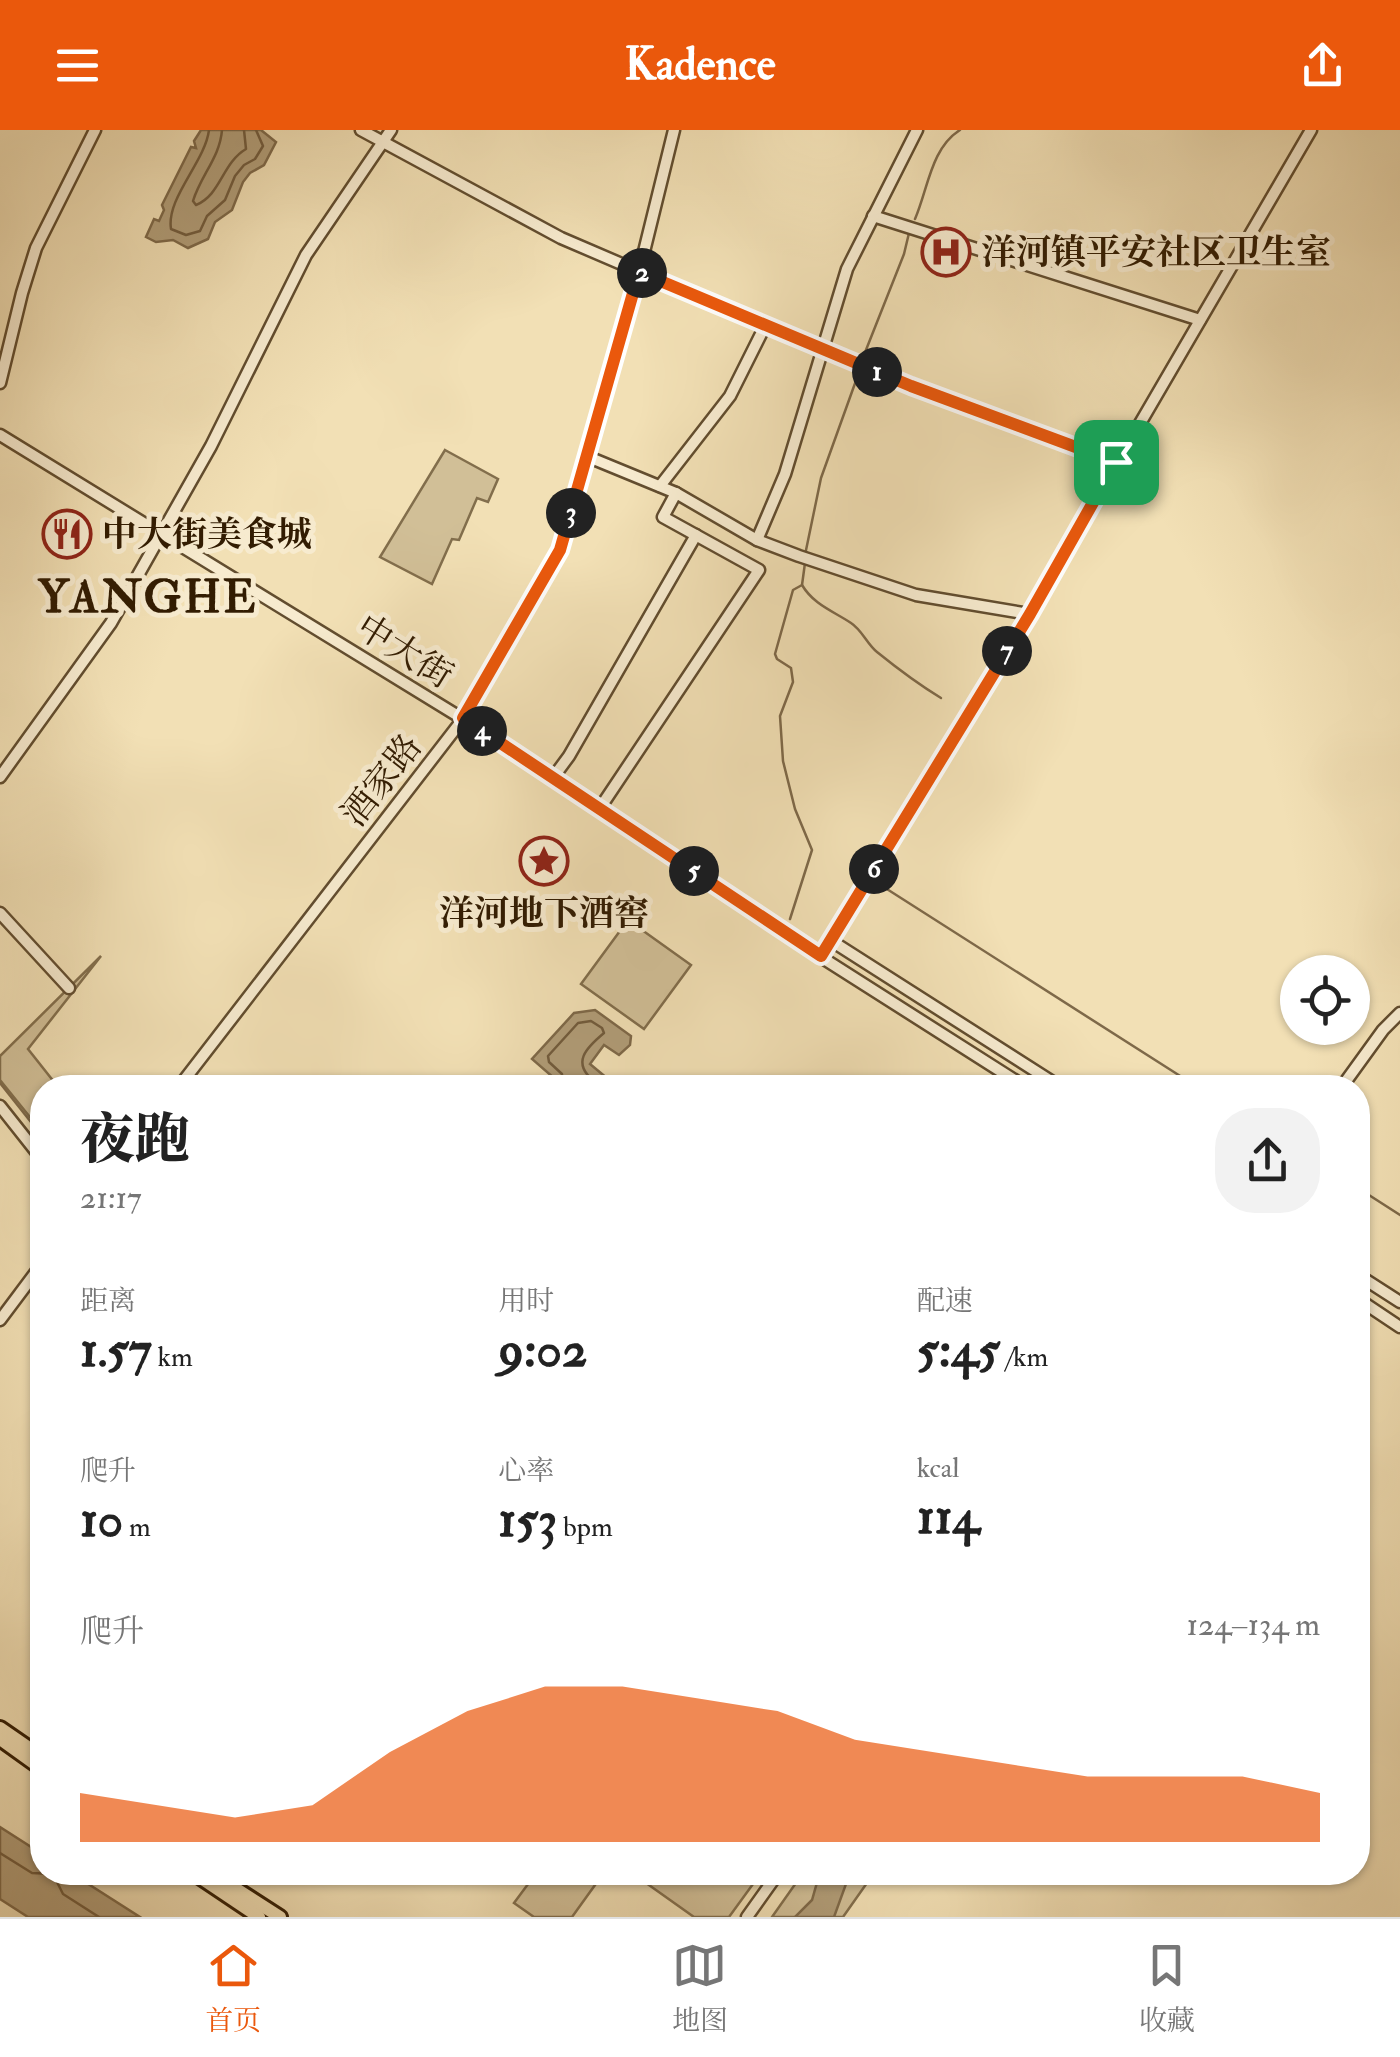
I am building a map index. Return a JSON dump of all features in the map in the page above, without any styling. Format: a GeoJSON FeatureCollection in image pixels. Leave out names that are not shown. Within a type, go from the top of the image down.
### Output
{"type":"FeatureCollection","features":[{"type":"Feature","properties":{"kind":"main road"},"geometry":{"type":"LineString","coordinates":[[0,1728],[30,1749]]}},
{"type":"Feature","properties":{"kind":"main road"},"geometry":{"type":"LineString","coordinates":[[0,1739],[30,1760]]}},
{"type":"Feature","properties":{"kind":"main road"},"geometry":{"type":"LineString","coordinates":[[212,1885],[260,1917]]}},
{"type":"Feature","properties":{"kind":"main road"},"geometry":{"type":"LineString","coordinates":[[230,1885],[280,1917]]}},
{"type":"Feature","properties":{"kind":"street"},"geometry":{"type":"LineString","coordinates":[[0,384],[36,248],[95,130]]}},
{"type":"Feature","properties":{"kind":"street"},"geometry":{"type":"LineString","coordinates":[[360,130],[561,238],[822,350],[1116,462]]}},
{"type":"Feature","properties":{"kind":"street"},"geometry":{"type":"LineString","coordinates":[[0,777],[111,623],[246,379],[306,255],[391,130]]}},
{"type":"Feature","properties":{"kind":"street"},"geometry":{"type":"LineString","coordinates":[[757,540],[785,474],[847,270],[917,130]]}},
{"type":"Feature","properties":{"kind":"street"},"geometry":{"type":"LineString","coordinates":[[821,956],[1030,614],[1311,130]]}},
{"type":"Feature","properties":{"kind":"street","name":"酒家路"},"geometry":{"type":"LineString","coordinates":[[188,1075],[463,718],[560,550],[639,272],[672,131]]}},
{"type":"Feature","properties":{"kind":"street"},"geometry":{"type":"LineString","coordinates":[[873,216],[1200,320]]}},
{"type":"Feature","properties":{"kind":"street"},"geometry":{"type":"LineString","coordinates":[[660,486],[730,396],[764,326]]}},
{"type":"Feature","properties":{"kind":"street","name":"中大街"},"geometry":{"type":"LineString","coordinates":[[0,435],[463,718],[1007,1075]]}},
{"type":"Feature","properties":{"kind":"street"},"geometry":{"type":"LineString","coordinates":[[586,456],[676,493],[757,540],[799,556],[916,595],[1030,614]]}},
{"type":"Feature","properties":{"kind":"street"},"geometry":{"type":"LineString","coordinates":[[600,808],[758,570],[662,517],[676,493]]}},
{"type":"Feature","properties":{"kind":"street"},"geometry":{"type":"LineString","coordinates":[[552,779],[696,535]]}},
{"type":"Feature","properties":{"kind":"street"},"geometry":{"type":"LineString","coordinates":[[0,914],[69,988]]}},
{"type":"Feature","properties":{"kind":"street"},"geometry":{"type":"LineString","coordinates":[[830,940],[1042,1075]]}},
{"type":"Feature","properties":{"kind":"street"},"geometry":{"type":"LineString","coordinates":[[1350,1075],[1400,1013]]}},
{"type":"Feature","properties":{"kind":"street"},"geometry":{"type":"LineString","coordinates":[[0,1106],[30,1144]]}},
{"type":"Feature","properties":{"kind":"street"},"geometry":{"type":"LineString","coordinates":[[0,1320],[30,1280]]}},
{"type":"Feature","properties":{"kind":"street"},"geometry":{"type":"LineString","coordinates":[[1370,1283],[1400,1302]]}},
{"type":"Feature","properties":{"kind":"street"},"geometry":{"type":"LineString","coordinates":[[1370,1307],[1400,1326]]}},
{"type":"Feature","properties":{"kind":"street"},"geometry":{"type":"LineString","coordinates":[[747,1917],[770,1885]]}},
{"type":"Feature","properties":{"kind":"shaded area"},"geometry":{"type":"Polygon","coordinates":[[[445,450],[498,479],[488,502],[477,498],[459,540],[452,539],[432,584],[380,557],[445,450]]]}},
{"type":"Feature","properties":{"kind":"shaded area"},"geometry":{"type":"Polygon","coordinates":[[[628,920],[691,965],[644,1029],[581,984],[628,920]]]}},
{"type":"Feature","properties":{"kind":"shaded area"},"geometry":{"type":"Polygon","coordinates":[[[101,956],[28,1049],[49,1075],[30,1075],[30,1117],[0,1080],[0,1056],[101,956]]]}},
{"type":"Feature","properties":{"kind":"shaded area"},"geometry":{"type":"Polygon","coordinates":[[[527,1885],[595,1885],[572,1917],[534,1917],[514,1903],[527,1885]]]}},
{"type":"Feature","properties":{"kind":"shaded area"},"geometry":{"type":"Polygon","coordinates":[[[649,1885],[752,1885],[729,1917],[694,1917],[649,1885]]]}},
{"type":"Feature","properties":{"kind":"shaded area"},"geometry":{"type":"Polygon","coordinates":[[[795,1885],[866,1885],[843,1917],[772,1917],[795,1885]]]}},
{"type":"Feature","properties":{"kind":"water"},"geometry":{"type":"Polygon","coordinates":[[[201,130],[261,130],[276,142],[264,165],[243,182],[232,210],[215,222],[208,239],[188,248],[173,240],[156,242],[146,237],[154,219],[159,221],[162,205],[191,147],[196,148],[194,141],[201,130]]]}},
{"type":"Feature","properties":{"kind":"water"},"geometry":{"type":"Polygon","coordinates":[[[595,1010],[631,1036],[630,1045],[619,1055],[604,1045],[590,1064],[603,1075],[551,1075],[532,1059],[574,1013],[595,1010]]]}},
{"type":"Feature","properties":{"kind":"water"},"geometry":{"type":"Polygon","coordinates":[[[0,1827],[30,1846],[30,1885],[90,1885],[140,1917],[28,1917],[0,1899],[0,1827]]]}},
{"type":"Feature","properties":{"kind":"water"},"geometry":{"type":"Polygon","coordinates":[[[816,1885],[846,1885],[834,1917],[795,1917],[812,1900],[816,1885]]]}},
{"type":"Feature","properties":{"kind":"waterway"},"geometry":{"type":"LineString","coordinates":[[915,219],[936,158],[960,130]]}},
{"type":"Feature","properties":{"kind":"waterway"},"geometry":{"type":"LineString","coordinates":[[864,355],[909,233]]}},
{"type":"Feature","properties":{"kind":"waterway"},"geometry":{"type":"LineString","coordinates":[[805,555],[821,478],[858,375]]}},
{"type":"Feature","properties":{"kind":"waterway"},"geometry":{"type":"LineString","coordinates":[[790,919],[812,850],[795,809],[783,761],[780,716],[793,682],[791,668],[775,654],[793,590],[802,585],[805,563]]}},
{"type":"Feature","properties":{"kind":"waterway"},"geometry":{"type":"LineString","coordinates":[[802,585],[818,603],[855,626],[877,652],[941,698]]}},
{"type":"Feature","properties":{"kind":"waterway"},"geometry":{"type":"LineString","coordinates":[[879,884],[1179,1075]]}},
{"type":"Feature","properties":{"kind":"waterway"},"geometry":{"type":"LineString","coordinates":[[0,1083],[30,1121]]}},
{"type":"Feature","properties":{"kind":"waterway"},"geometry":{"type":"LineString","coordinates":[[1370,1196],[1400,1215]]}},
{"type":"Feature","properties":{"kind":"place","name":"洋河镇平安社区卫生室"},"geometry":{"type":"Point","coordinates":[946,252]}},
{"type":"Feature","properties":{"kind":"place","name":"中大街美食城"},"geometry":{"type":"Point","coordinates":[67,534]}},
{"type":"Feature","properties":{"kind":"place","name":"洋河地下酒窖"},"geometry":{"type":"Point","coordinates":[544,861]}},
{"type":"Feature","properties":{"kind":"district","name":"YANGHE"},"geometry":{"type":"Point","coordinates":[148,596]}},
{"type":"Feature","properties":{"kind":"route"},"geometry":{"type":"LineString","coordinates":[[639,272],[911,386],[1116,462],[1030,614],[821,956],[463,718],[560,550],[639,272]]}}]}
